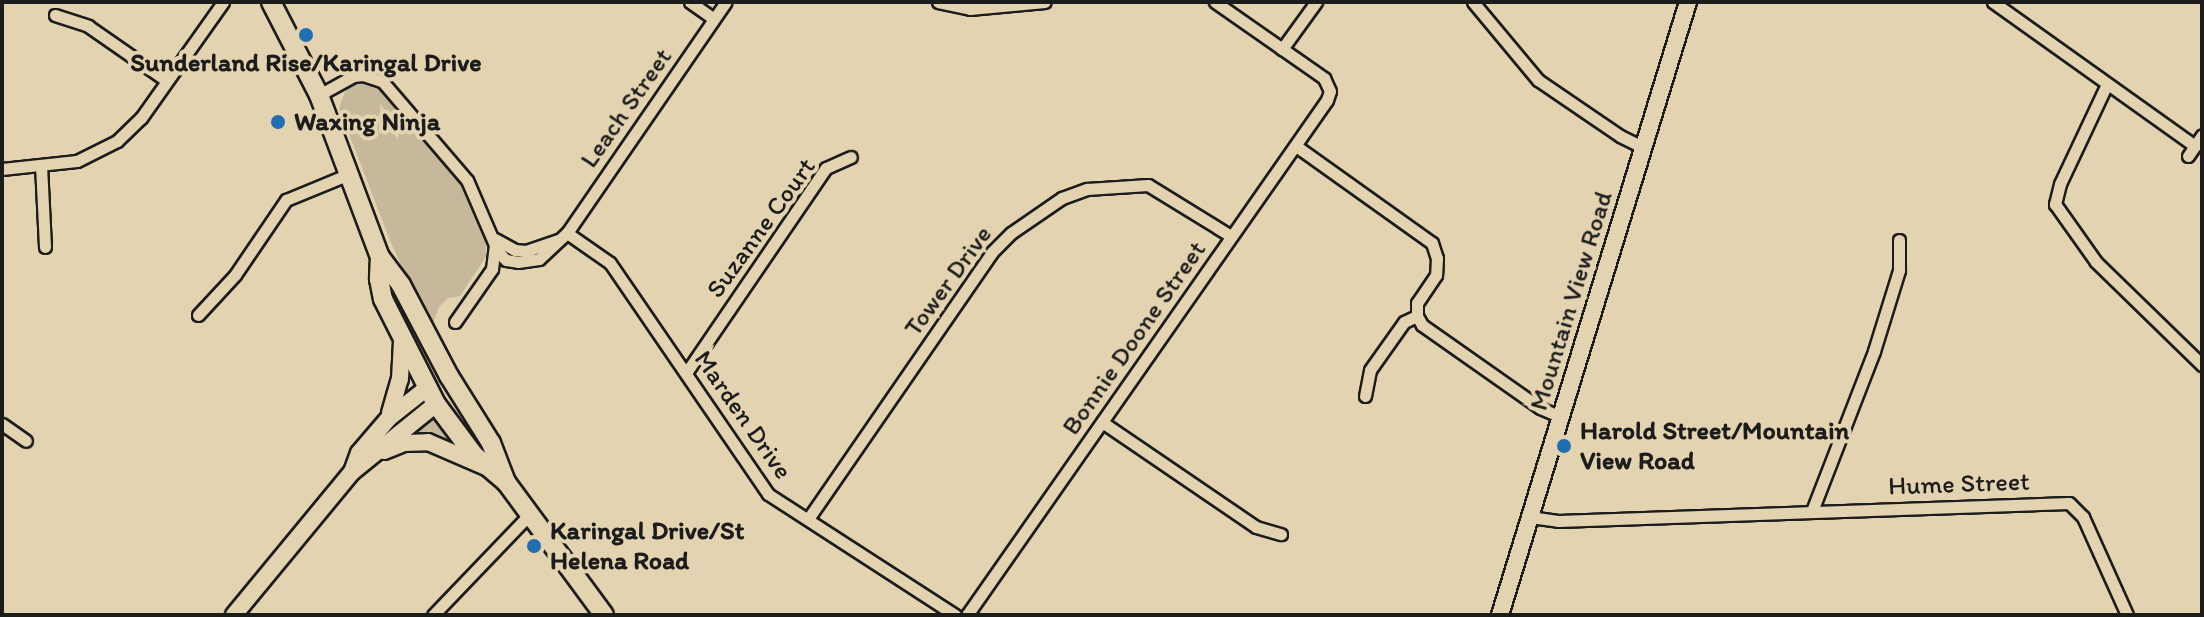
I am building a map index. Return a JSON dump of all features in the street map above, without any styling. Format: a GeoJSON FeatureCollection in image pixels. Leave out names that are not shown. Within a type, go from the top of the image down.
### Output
{"type":"FeatureCollection","features":[{"type":"Feature","properties":{"kind":"main road"},"geometry":{"type":"LineString","coordinates":[[271,2],[319,95],[380,257],[401,285],[453,384],[491,443],[506,482]]}},
{"type":"Feature","properties":{"kind":"main road"},"geometry":{"type":"LineString","coordinates":[[380,257],[380,289],[402,340],[432,396],[462,442],[506,482],[596,612]]}},
{"type":"Feature","properties":{"kind":"main road"},"geometry":{"type":"LineString","coordinates":[[432,396],[453,384]]}},
{"type":"Feature","properties":{"kind":"street"},"geometry":{"type":"LineString","coordinates":[[2,169],[77,161],[106,149],[134,126],[223,2]]}},
{"type":"Feature","properties":{"kind":"street"},"geometry":{"type":"LineString","coordinates":[[690,2],[714,19]]}},
{"type":"Feature","properties":{"kind":"street","name":"Leach Street"},"geometry":{"type":"LineString","coordinates":[[565,236],[726,2]]}},
{"type":"Feature","properties":{"kind":"street"},"geometry":{"type":"LineString","coordinates":[[938,2],[970,9],[1045,2]]}},
{"type":"Feature","properties":{"kind":"street"},"geometry":{"type":"LineString","coordinates":[[1215,2],[1282,49],[1316,2]]}},
{"type":"Feature","properties":{"kind":"street"},"geometry":{"type":"LineString","coordinates":[[1473,2],[1531,74],[1620,136],[1643,147]]}},
{"type":"Feature","properties":{"kind":"street","name":"Mountain View Road"},"geometry":{"type":"LineString","coordinates":[[1500,615],[1688,2]]}},
{"type":"Feature","properties":{"kind":"street"},"geometry":{"type":"LineString","coordinates":[[1993,2],[2107,84],[2191,151],[2202,135]]}},
{"type":"Feature","properties":{"kind":"street"},"geometry":{"type":"LineString","coordinates":[[55,15],[88,26],[167,81]]}},
{"type":"Feature","properties":{"kind":"street","name":"Bonnie Doone Street"},"geometry":{"type":"LineString","coordinates":[[967,615],[1327,100],[1329,84],[1282,49]]}},
{"type":"Feature","properties":{"kind":"street"},"geometry":{"type":"LineString","coordinates":[[319,95],[353,76],[363,75],[382,81],[473,188],[495,239],[492,269],[455,322]]}},
{"type":"Feature","properties":{"kind":"street"},"geometry":{"type":"LineString","coordinates":[[2107,84],[2060,184],[2055,204],[2096,262],[2202,365]]}},
{"type":"Feature","properties":{"kind":"street"},"geometry":{"type":"LineString","coordinates":[[1296,146],[1432,243],[1437,258],[1436,275],[1417,303],[1417,316],[1422,325],[1540,408],[1561,417]]}},
{"type":"Feature","properties":{"kind":"street","name":"Suzanne Court"},"geometry":{"type":"LineString","coordinates":[[686,373],[826,168],[851,157]]}},
{"type":"Feature","properties":{"kind":"street"},"geometry":{"type":"LineString","coordinates":[[41,165],[45,247]]}},
{"type":"Feature","properties":{"kind":"street"},"geometry":{"type":"LineString","coordinates":[[198,315],[235,275],[286,200],[349,174]]}},
{"type":"Feature","properties":{"kind":"street","name":"Tower Drive"},"geometry":{"type":"LineString","coordinates":[[808,519],[992,252],[1011,233],[1062,198],[1087,189],[1148,185],[1231,236]]}},
{"type":"Feature","properties":{"kind":"street"},"geometry":{"type":"LineString","coordinates":[[495,239],[527,256],[565,236]]}},
{"type":"Feature","properties":{"kind":"street","name":"Marden Drive"},"geometry":{"type":"LineString","coordinates":[[565,236],[610,263],[763,489],[955,615]]}},
{"type":"Feature","properties":{"kind":"street"},"geometry":{"type":"LineString","coordinates":[[1812,511],[1874,351],[1899,270],[1899,240]]}},
{"type":"Feature","properties":{"kind":"street"},"geometry":{"type":"LineString","coordinates":[[1365,396],[1370,370],[1404,322],[1417,316]]}},
{"type":"Feature","properties":{"kind":"street"},"geometry":{"type":"LineString","coordinates":[[389,418],[400,379],[402,340]]}},
{"type":"Feature","properties":{"kind":"street"},"geometry":{"type":"LineString","coordinates":[[352,472],[359,453],[389,418],[432,396]]}},
{"type":"Feature","properties":{"kind":"street"},"geometry":{"type":"LineString","coordinates":[[373,457],[432,396]]}},
{"type":"Feature","properties":{"kind":"street"},"geometry":{"type":"LineString","coordinates":[[1102,422],[1256,527],[1281,534]]}},
{"type":"Feature","properties":{"kind":"street"},"geometry":{"type":"LineString","coordinates":[[2,424],[26,441]]}},
{"type":"Feature","properties":{"kind":"street"},"geometry":{"type":"LineString","coordinates":[[234,615],[352,472],[373,457],[397,445],[428,442],[488,468]]}},
{"type":"Feature","properties":{"kind":"street","name":"Hume Street"},"geometry":{"type":"LineString","coordinates":[[1530,517],[1558,521],[2069,503],[2083,517],[2127,615]]}},
{"type":"Feature","properties":{"kind":"street"},"geometry":{"type":"LineString","coordinates":[[433,615],[530,514]]}},
{"type":"Feature","properties":{"kind":"shaded area"},"geometry":{"type":"Polygon","coordinates":[[[363,82],[376,85],[451,169],[475,208],[486,237],[486,257],[460,296],[448,298],[439,307],[431,329],[391,243],[339,108],[347,87],[363,82]]]}},
{"type":"Feature","properties":{"kind":"shaded area"},"geometry":{"type":"Polygon","coordinates":[[[436,417],[446,433],[459,450],[404,434],[436,417]]]}},
{"type":"Feature","properties":{"kind":"place","name":"Sunderland Rise/Karingal Drive"},"geometry":{"type":"Point","coordinates":[306,35]}},
{"type":"Feature","properties":{"kind":"place","name":"Waxing Ninja"},"geometry":{"type":"Point","coordinates":[278,122]}},
{"type":"Feature","properties":{"kind":"place","name":"Harold Street/Mountain View Road"},"geometry":{"type":"Point","coordinates":[1564,446]}},
{"type":"Feature","properties":{"kind":"place","name":"Karingal Drive/St Helena Road"},"geometry":{"type":"Point","coordinates":[534,546]}}]}
